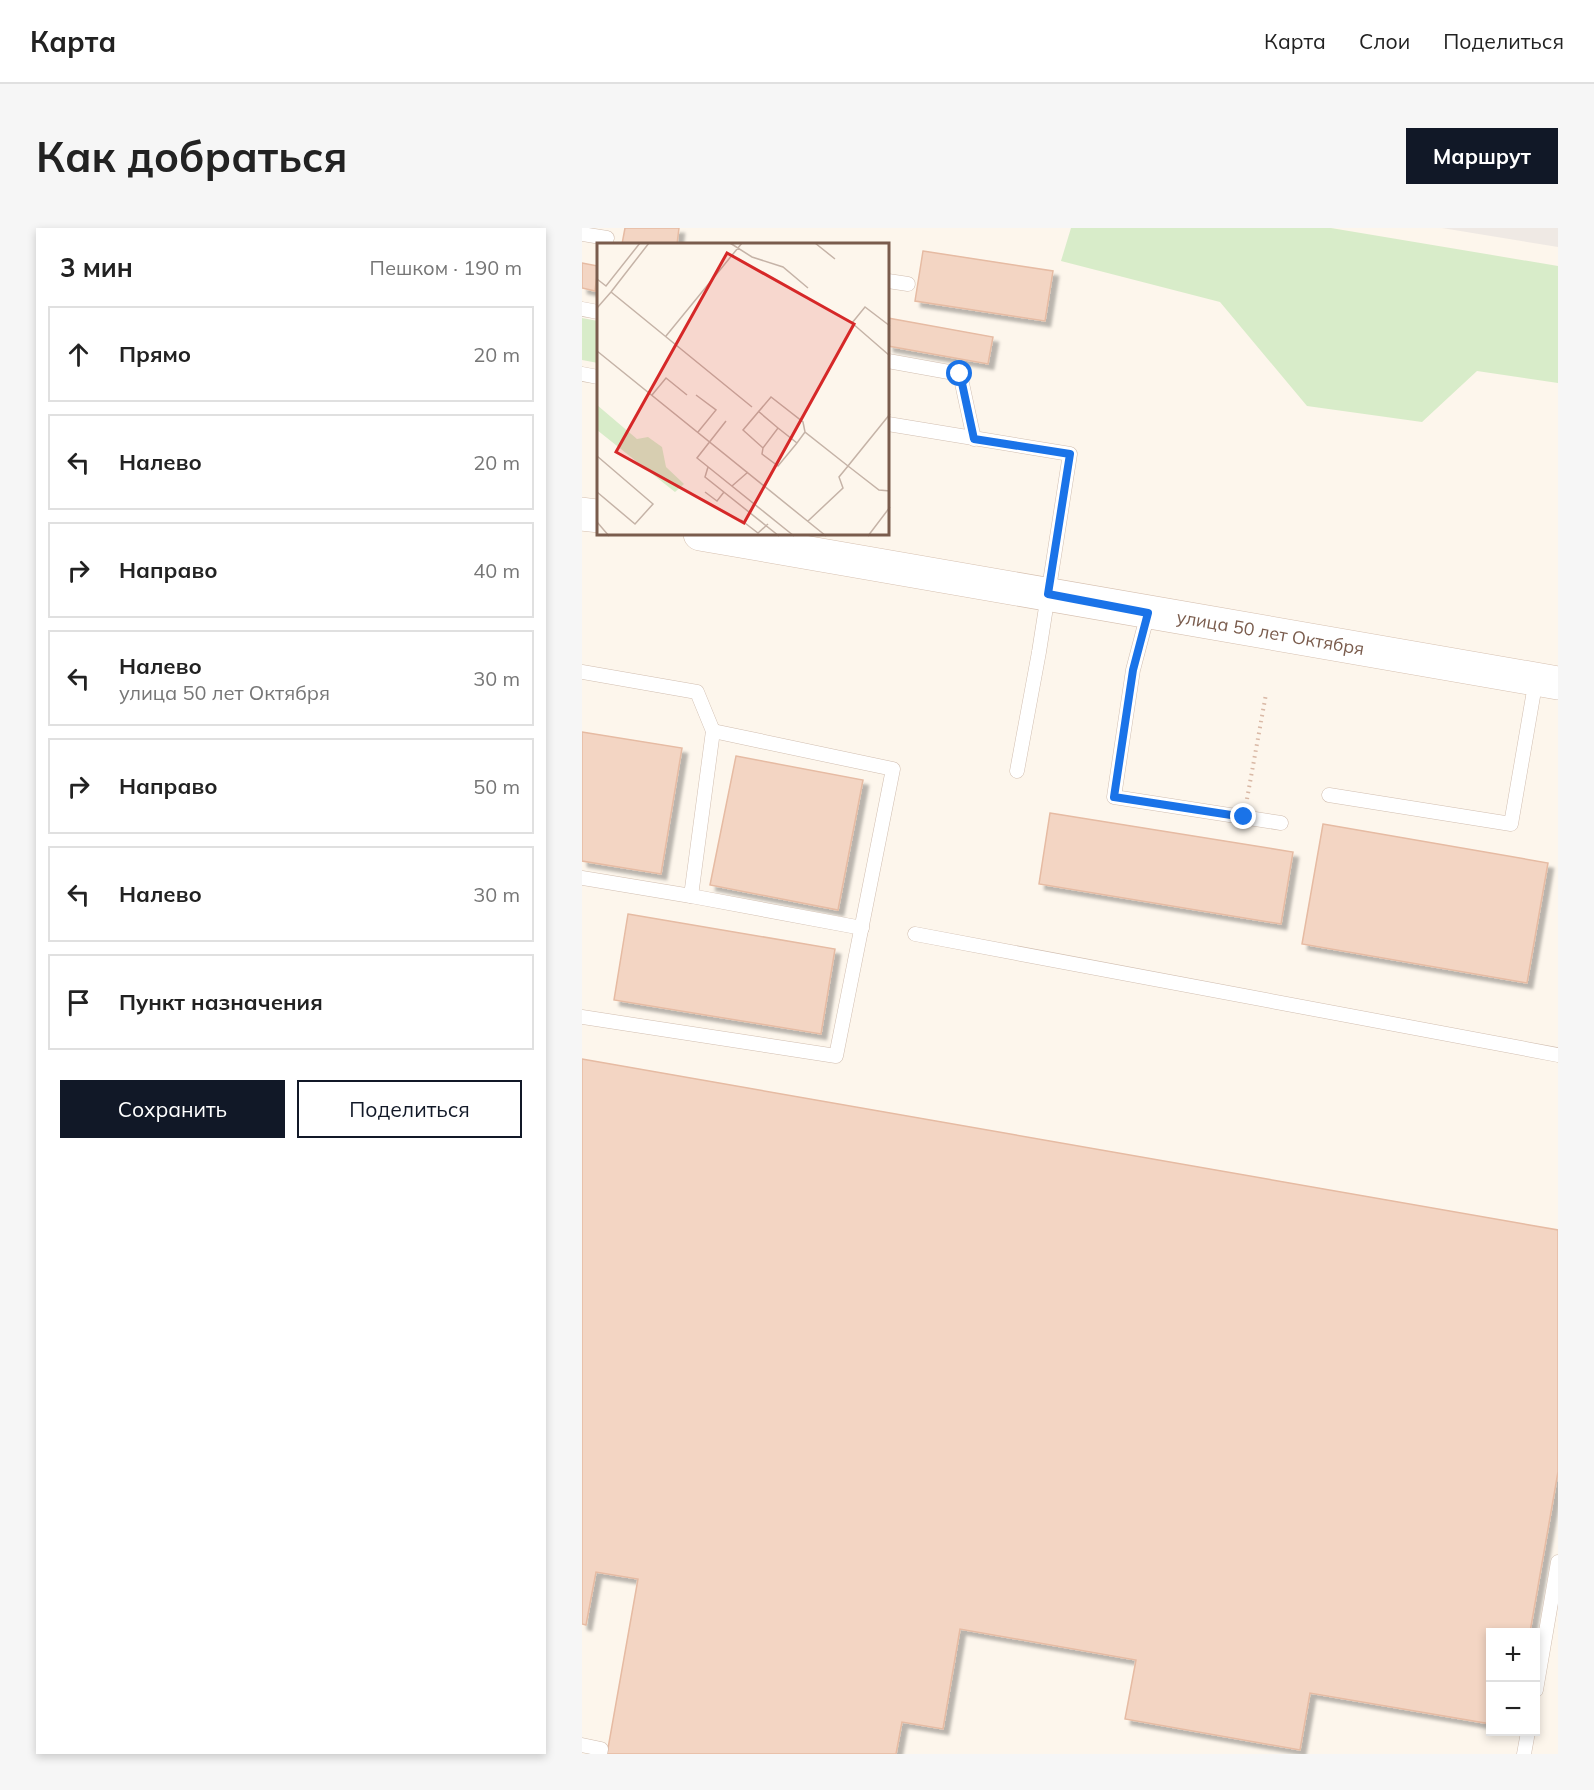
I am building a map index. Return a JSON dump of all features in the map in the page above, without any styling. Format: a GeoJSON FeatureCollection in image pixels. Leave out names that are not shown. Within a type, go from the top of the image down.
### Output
{"type":"FeatureCollection","features":[{"type":"Feature","properties":{"kind":"main road"},"geometry":{"type":"LineString","coordinates":[[582,514],[597,516]]}},
{"type":"Feature","properties":{"kind":"main road","name":"улица 50 лет Октября"},"geometry":{"type":"LineString","coordinates":[[722,536],[1148,613],[1547,681]]}},
{"type":"Feature","properties":{"kind":"lane"},"geometry":{"type":"LineString","coordinates":[[582,234],[607,238]]}},
{"type":"Feature","properties":{"kind":"lane"},"geometry":{"type":"LineString","coordinates":[[890,281],[908,284]]}},
{"type":"Feature","properties":{"kind":"lane"},"geometry":{"type":"LineString","coordinates":[[582,309],[597,312]]}},
{"type":"Feature","properties":{"kind":"lane"},"geometry":{"type":"LineString","coordinates":[[890,361],[960,374],[974,439]]}},
{"type":"Feature","properties":{"kind":"lane"},"geometry":{"type":"LineString","coordinates":[[582,374],[597,377]]}},
{"type":"Feature","properties":{"kind":"lane"},"geometry":{"type":"LineString","coordinates":[[890,424],[1070,454],[1040,651],[1017,771]]}},
{"type":"Feature","properties":{"kind":"lane"},"geometry":{"type":"LineString","coordinates":[[1148,613],[1133,670],[1114,797],[1281,823]]}},
{"type":"Feature","properties":{"kind":"lane"},"geometry":{"type":"LineString","coordinates":[[582,672],[697,692],[713,732],[691,896]]}},
{"type":"Feature","properties":{"kind":"lane"},"geometry":{"type":"LineString","coordinates":[[1329,795],[1511,824],[1547,681]]}},
{"type":"Feature","properties":{"kind":"lane"},"geometry":{"type":"LineString","coordinates":[[582,1017],[836,1056],[893,769],[713,732]]}},
{"type":"Feature","properties":{"kind":"lane"},"geometry":{"type":"LineString","coordinates":[[582,878],[862,928]]}},
{"type":"Feature","properties":{"kind":"lane"},"geometry":{"type":"LineString","coordinates":[[915,934],[1558,1055]]}},
{"type":"Feature","properties":{"kind":"lane"},"geometry":{"type":"LineString","coordinates":[[1537,1682],[1558,1562]]}},
{"type":"Feature","properties":{"kind":"lane"},"geometry":{"type":"LineString","coordinates":[[1524,1754],[1527,1736]]}},
{"type":"Feature","properties":{"kind":"lane"},"geometry":{"type":"LineString","coordinates":[[582,1745],[601,1749],[600,1754]]}},
{"type":"Feature","properties":{"kind":"path"},"geometry":{"type":"LineString","coordinates":[[1244,817],[1266,694]]}},
{"type":"Feature","properties":{"kind":"shaded area"},"geometry":{"type":"Polygon","coordinates":[[[1442,228],[1558,228],[1558,247],[1442,228]]]}},
{"type":"Feature","properties":{"kind":"green space"},"geometry":{"type":"Polygon","coordinates":[[[1071,228],[1331,228],[1558,266],[1558,383],[1477,371],[1422,422],[1307,406],[1220,302],[1061,261],[1071,228]]]}},
{"type":"Feature","properties":{"kind":"green space"},"geometry":{"type":"Polygon","coordinates":[[[582,318],[597,321],[597,363],[582,360],[582,318]]]}},
{"type":"Feature","properties":{"kind":"building"},"geometry":{"type":"Polygon","coordinates":[[[625,228],[679,228],[677,243],[622,243],[625,228]]]}},
{"type":"Feature","properties":{"kind":"building"},"geometry":{"type":"Polygon","coordinates":[[[923,251],[1053,271],[1045,321],[915,301],[923,251]]]}},
{"type":"Feature","properties":{"kind":"building"},"geometry":{"type":"Polygon","coordinates":[[[582,263],[597,266],[595,291],[582,288],[582,263]]]}},
{"type":"Feature","properties":{"kind":"building"},"geometry":{"type":"Polygon","coordinates":[[[890,318],[993,337],[988,364],[890,346],[890,318]]]}},
{"type":"Feature","properties":{"kind":"building"},"geometry":{"type":"Polygon","coordinates":[[[582,732],[682,748],[661,874],[582,861],[582,732]]]}},
{"type":"Feature","properties":{"kind":"building"},"geometry":{"type":"Polygon","coordinates":[[[736,756],[863,780],[838,910],[710,885],[736,756]]]}},
{"type":"Feature","properties":{"kind":"building"},"geometry":{"type":"Polygon","coordinates":[[[1050,813],[1293,852],[1281,924],[1039,884],[1050,813]]]}},
{"type":"Feature","properties":{"kind":"building"},"geometry":{"type":"Polygon","coordinates":[[[1323,824],[1548,863],[1527,983],[1302,944],[1323,824]]]}},
{"type":"Feature","properties":{"kind":"building"},"geometry":{"type":"Polygon","coordinates":[[[628,914],[835,949],[821,1034],[614,1000],[628,914]]]}},
{"type":"Feature","properties":{"kind":"building"},"geometry":{"type":"Polygon","coordinates":[[[582,1059],[1558,1230],[1558,1472],[1531,1628],[1486,1628],[1486,1723],[1310,1693],[1300,1750],[1125,1719],[1136,1660],[960,1629],[943,1729],[902,1722],[896,1754],[607,1754],[638,1579],[596,1572],[586,1625],[582,1624],[582,1059]]]}},
{"type":"Feature","properties":{"kind":"route"},"geometry":{"type":"LineString","coordinates":[[960,374],[974,439],[1070,454],[1048,594],[1148,613],[1133,670],[1114,797],[1244,817]]}}]}
